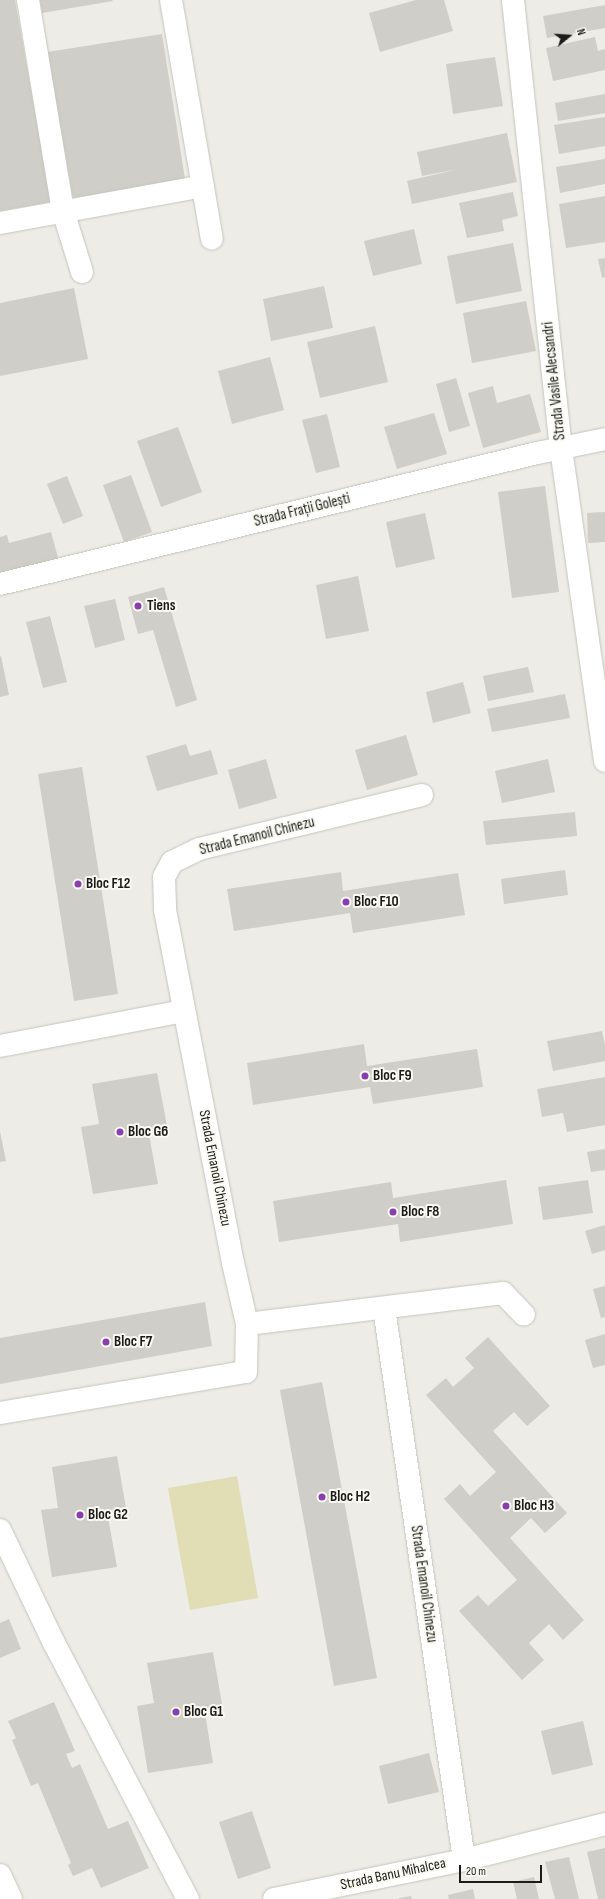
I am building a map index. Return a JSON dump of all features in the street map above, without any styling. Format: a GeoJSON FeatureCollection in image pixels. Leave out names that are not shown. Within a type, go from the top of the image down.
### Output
{"type":"FeatureCollection","features":[{"type":"Feature","properties":{"kind":"street"},"geometry":{"type":"LineString","coordinates":[[28,0],[63,212],[82,272]]}},
{"type":"Feature","properties":{"kind":"street"},"geometry":{"type":"LineString","coordinates":[[171,0],[212,239]]}},
{"type":"Feature","properties":{"kind":"street","name":"Strada Vasile Alecsandri"},"geometry":{"type":"LineString","coordinates":[[513,0],[562,448],[605,761]]}},
{"type":"Feature","properties":{"kind":"street"},"geometry":{"type":"LineString","coordinates":[[0,223],[204,186]]}},
{"type":"Feature","properties":{"kind":"street","name":"Strada Frații Golești"},"geometry":{"type":"LineString","coordinates":[[0,584],[562,448],[605,439]]}},
{"type":"Feature","properties":{"kind":"street","name":"Strada Emanoil Chinezu"},"geometry":{"type":"LineString","coordinates":[[0,1412],[246,1372],[247,1324],[233,1263],[184,1011],[166,910],[164,877],[172,862],[199,849],[422,795]]}},
{"type":"Feature","properties":{"kind":"street"},"geometry":{"type":"LineString","coordinates":[[0,1046],[184,1011]]}},
{"type":"Feature","properties":{"kind":"street"},"geometry":{"type":"LineString","coordinates":[[247,1324],[503,1293],[524,1315]]}},
{"type":"Feature","properties":{"kind":"street","name":"Strada Emanoil Chinezu"},"geometry":{"type":"LineString","coordinates":[[384,1308],[464,1860]]}},
{"type":"Feature","properties":{"kind":"street"},"geometry":{"type":"LineString","coordinates":[[0,1530],[54,1643],[188,1899]]}},
{"type":"Feature","properties":{"kind":"street","name":"Strada Banu Mihalcea"},"geometry":{"type":"LineString","coordinates":[[274,1899],[464,1860],[605,1824]]}},
{"type":"Feature","properties":{"kind":"street"},"geometry":{"type":"LineString","coordinates":[[0,1875],[11,1899]]}},
{"type":"Feature","properties":{"kind":"shaded area"},"geometry":{"type":"Polygon","coordinates":[[[237,1476],[258,1598],[190,1610],[168,1488],[237,1476]]]}},
{"type":"Feature","properties":{"kind":"building"},"geometry":{"type":"Polygon","coordinates":[[[0,0],[15,0],[51,202],[0,211],[0,0]]]}},
{"type":"Feature","properties":{"kind":"building"},"geometry":{"type":"Polygon","coordinates":[[[40,0],[112,0],[113,1],[42,13],[40,0]]]}},
{"type":"Feature","properties":{"kind":"building"},"geometry":{"type":"Polygon","coordinates":[[[416,0],[444,0],[453,31],[380,52],[369,13],[416,0]]]}},
{"type":"Feature","properties":{"kind":"building"},"geometry":{"type":"Polygon","coordinates":[[[605,5],[605,28],[547,38],[543,16],[605,5]]]}},
{"type":"Feature","properties":{"kind":"building"},"geometry":{"type":"Polygon","coordinates":[[[162,34],[185,179],[73,198],[47,52],[162,34]]]}},
{"type":"Feature","properties":{"kind":"building"},"geometry":{"type":"Polygon","coordinates":[[[595,37],[598,51],[605,49],[605,70],[553,81],[546,48],[595,37]]]}},
{"type":"Feature","properties":{"kind":"building"},"geometry":{"type":"Polygon","coordinates":[[[495,57],[503,106],[453,114],[446,64],[495,57]]]}},
{"type":"Feature","properties":{"kind":"building"},"geometry":{"type":"Polygon","coordinates":[[[605,94],[605,113],[558,121],[555,103],[605,94]]]}},
{"type":"Feature","properties":{"kind":"building"},"geometry":{"type":"Polygon","coordinates":[[[605,117],[605,146],[559,154],[554,125],[605,117]]]}},
{"type":"Feature","properties":{"kind":"building"},"geometry":{"type":"Polygon","coordinates":[[[507,133],[517,182],[412,204],[407,181],[459,169],[422,176],[417,152],[507,133]]]}},
{"type":"Feature","properties":{"kind":"building"},"geometry":{"type":"Polygon","coordinates":[[[605,159],[605,184],[560,193],[556,167],[605,159]]]}},
{"type":"Feature","properties":{"kind":"building"},"geometry":{"type":"Polygon","coordinates":[[[513,192],[518,216],[502,220],[504,231],[467,238],[459,203],[513,192]]]}},
{"type":"Feature","properties":{"kind":"building"},"geometry":{"type":"Polygon","coordinates":[[[605,196],[605,242],[566,248],[559,204],[605,196]]]}},
{"type":"Feature","properties":{"kind":"building"},"geometry":{"type":"Polygon","coordinates":[[[414,229],[422,264],[373,276],[364,241],[414,229]]]}},
{"type":"Feature","properties":{"kind":"building"},"geometry":{"type":"Polygon","coordinates":[[[513,243],[522,291],[456,304],[447,256],[513,243]]]}},
{"type":"Feature","properties":{"kind":"building"},"geometry":{"type":"Polygon","coordinates":[[[605,258],[605,277],[602,278],[598,259],[605,258]]]}},
{"type":"Feature","properties":{"kind":"building"},"geometry":{"type":"Polygon","coordinates":[[[324,286],[333,328],[271,341],[263,299],[324,286]]]}},
{"type":"Feature","properties":{"kind":"building"},"geometry":{"type":"Polygon","coordinates":[[[74,288],[88,359],[0,376],[0,303],[74,288]]]}},
{"type":"Feature","properties":{"kind":"building"},"geometry":{"type":"Polygon","coordinates":[[[526,301],[536,351],[472,363],[463,313],[526,301]]]}},
{"type":"Feature","properties":{"kind":"building"},"geometry":{"type":"Polygon","coordinates":[[[375,326],[388,382],[320,398],[307,342],[375,326]]]}},
{"type":"Feature","properties":{"kind":"building"},"geometry":{"type":"Polygon","coordinates":[[[270,357],[284,410],[232,424],[218,371],[270,357]]]}},
{"type":"Feature","properties":{"kind":"building"},"geometry":{"type":"Polygon","coordinates":[[[456,378],[470,426],[449,432],[436,384],[456,378]]]}},
{"type":"Feature","properties":{"kind":"building"},"geometry":{"type":"Polygon","coordinates":[[[493,386],[497,403],[530,394],[541,432],[483,448],[468,393],[493,386]]]}},
{"type":"Feature","properties":{"kind":"building"},"geometry":{"type":"Polygon","coordinates":[[[434,413],[447,454],[397,469],[384,427],[434,413]]]}},
{"type":"Feature","properties":{"kind":"building"},"geometry":{"type":"Polygon","coordinates":[[[327,414],[340,467],[316,473],[302,420],[327,414]]]}},
{"type":"Feature","properties":{"kind":"building"},"geometry":{"type":"Polygon","coordinates":[[[178,427],[202,492],[161,507],[137,441],[178,427]]]}},
{"type":"Feature","properties":{"kind":"building"},"geometry":{"type":"Polygon","coordinates":[[[131,475],[152,532],[124,542],[103,485],[131,475]]]}},
{"type":"Feature","properties":{"kind":"building"},"geometry":{"type":"Polygon","coordinates":[[[67,476],[83,516],[63,524],[47,484],[67,476]]]}},
{"type":"Feature","properties":{"kind":"building"},"geometry":{"type":"Polygon","coordinates":[[[545,486],[559,592],[512,598],[498,492],[545,486]]]}},
{"type":"Feature","properties":{"kind":"building"},"geometry":{"type":"Polygon","coordinates":[[[605,512],[605,542],[588,543],[587,513],[605,512]]]}},
{"type":"Feature","properties":{"kind":"building"},"geometry":{"type":"Polygon","coordinates":[[[425,513],[435,559],[396,568],[386,522],[425,513]]]}},
{"type":"Feature","properties":{"kind":"building"},"geometry":{"type":"Polygon","coordinates":[[[51,532],[59,561],[0,577],[0,537],[7,535],[9,543],[51,532]]]}},
{"type":"Feature","properties":{"kind":"building"},"geometry":{"type":"Polygon","coordinates":[[[358,576],[369,631],[326,639],[316,585],[358,576]]]}},
{"type":"Feature","properties":{"kind":"building"},"geometry":{"type":"Polygon","coordinates":[[[164,587],[197,700],[176,707],[153,630],[138,634],[128,597],[164,587]]]}},
{"type":"Feature","properties":{"kind":"building"},"geometry":{"type":"Polygon","coordinates":[[[115,599],[125,640],[95,648],[84,606],[115,599]]]}},
{"type":"Feature","properties":{"kind":"building"},"geometry":{"type":"Polygon","coordinates":[[[50,616],[67,682],[43,688],[26,622],[50,616]]]}},
{"type":"Feature","properties":{"kind":"building"},"geometry":{"type":"Polygon","coordinates":[[[1,656],[9,695],[0,697],[0,657],[1,656]]]}},
{"type":"Feature","properties":{"kind":"building"},"geometry":{"type":"Polygon","coordinates":[[[528,667],[534,692],[488,701],[483,676],[528,667]]]}},
{"type":"Feature","properties":{"kind":"building"},"geometry":{"type":"Polygon","coordinates":[[[463,682],[471,713],[433,723],[426,692],[463,682]]]}},
{"type":"Feature","properties":{"kind":"building"},"geometry":{"type":"Polygon","coordinates":[[[565,694],[570,718],[492,732],[487,709],[565,694]]]}},
{"type":"Feature","properties":{"kind":"building"},"geometry":{"type":"Polygon","coordinates":[[[406,735],[418,775],[367,790],[355,750],[406,735]]]}},
{"type":"Feature","properties":{"kind":"building"},"geometry":{"type":"Polygon","coordinates":[[[186,744],[190,756],[211,750],[218,774],[157,791],[146,756],[186,744]]]}},
{"type":"Feature","properties":{"kind":"building"},"geometry":{"type":"Polygon","coordinates":[[[266,759],[277,798],[239,809],[228,770],[266,759]]]}},
{"type":"Feature","properties":{"kind":"building"},"geometry":{"type":"Polygon","coordinates":[[[548,759],[555,792],[502,803],[495,771],[548,759]]]}},
{"type":"Feature","properties":{"kind":"building","name":"Bloc F12"},"geometry":{"type":"Polygon","coordinates":[[[82,767],[118,994],[74,1001],[38,774],[82,767]]]}},
{"type":"Feature","properties":{"kind":"building"},"geometry":{"type":"Polygon","coordinates":[[[575,812],[577,836],[486,845],[483,821],[575,812]]]}},
{"type":"Feature","properties":{"kind":"building"},"geometry":{"type":"Polygon","coordinates":[[[565,870],[568,895],[504,904],[501,879],[565,870]]]}},
{"type":"Feature","properties":{"kind":"building","name":"Bloc F10"},"geometry":{"type":"Polygon","coordinates":[[[341,872],[343,891],[458,873],[465,915],[353,933],[350,913],[234,931],[227,889],[341,872]]]}},
{"type":"Feature","properties":{"kind":"building"},"geometry":{"type":"Polygon","coordinates":[[[602,1031],[605,1045],[605,1061],[553,1071],[547,1041],[602,1031]]]}},
{"type":"Feature","properties":{"kind":"building","name":"Bloc F9"},"geometry":{"type":"Polygon","coordinates":[[[364,1044],[367,1066],[477,1049],[483,1087],[373,1104],[370,1087],[253,1105],[247,1063],[364,1044]]]}},
{"type":"Feature","properties":{"kind":"building","name":"Bloc G6"},"geometry":{"type":"Polygon","coordinates":[[[157,1073],[168,1131],[149,1134],[158,1184],[93,1194],[81,1127],[99,1124],[92,1084],[157,1073]]]}},
{"type":"Feature","properties":{"kind":"building"},"geometry":{"type":"Polygon","coordinates":[[[605,1077],[605,1125],[567,1132],[563,1113],[542,1117],[537,1089],[605,1077]]]}},
{"type":"Feature","properties":{"kind":"building"},"geometry":{"type":"Polygon","coordinates":[[[0,1131],[6,1161],[0,1162],[0,1131]]]}},
{"type":"Feature","properties":{"kind":"building"},"geometry":{"type":"Polygon","coordinates":[[[605,1149],[605,1170],[591,1172],[587,1152],[605,1149]]]}},
{"type":"Feature","properties":{"kind":"building","name":"Bloc F8"},"geometry":{"type":"Polygon","coordinates":[[[506,1180],[513,1224],[400,1242],[398,1224],[279,1242],[273,1201],[391,1182],[393,1198],[506,1180]]]}},
{"type":"Feature","properties":{"kind":"building"},"geometry":{"type":"Polygon","coordinates":[[[588,1180],[593,1213],[543,1220],[538,1187],[588,1180]]]}},
{"type":"Feature","properties":{"kind":"building"},"geometry":{"type":"Polygon","coordinates":[[[605,1225],[605,1250],[592,1254],[585,1231],[605,1225]]]}},
{"type":"Feature","properties":{"kind":"building"},"geometry":{"type":"Polygon","coordinates":[[[605,1286],[605,1317],[601,1318],[593,1289],[605,1286]]]}},
{"type":"Feature","properties":{"kind":"building","name":"Bloc F7"},"geometry":{"type":"Polygon","coordinates":[[[205,1302],[212,1346],[0,1384],[0,1338],[205,1302]]]}},
{"type":"Feature","properties":{"kind":"building"},"geometry":{"type":"Polygon","coordinates":[[[605,1334],[605,1365],[593,1368],[585,1340],[605,1334]]]}},
{"type":"Feature","properties":{"kind":"building","name":"Bloc H3"},"geometry":{"type":"Polygon","coordinates":[[[488,1337],[550,1406],[527,1426],[514,1412],[493,1431],[567,1513],[545,1533],[531,1518],[510,1538],[584,1620],[563,1640],[549,1624],[529,1643],[544,1660],[522,1680],[459,1611],[478,1595],[488,1606],[517,1580],[444,1499],[460,1484],[470,1496],[496,1472],[426,1395],[446,1378],[453,1387],[474,1368],[465,1358],[488,1337]]]}},
{"type":"Feature","properties":{"kind":"building","name":"Bloc H2"},"geometry":{"type":"Polygon","coordinates":[[[322,1382],[377,1678],[334,1686],[280,1390],[322,1382]]]}},
{"type":"Feature","properties":{"kind":"building","name":"Bloc G2"},"geometry":{"type":"Polygon","coordinates":[[[117,1456],[127,1514],[108,1517],[117,1567],[52,1577],[41,1510],[58,1508],[52,1467],[117,1456]]]}},
{"type":"Feature","properties":{"kind":"building"},"geometry":{"type":"Polygon","coordinates":[[[9,1619],[21,1649],[0,1658],[0,1623],[9,1619]]]}},
{"type":"Feature","properties":{"kind":"building","name":"Bloc G1"},"geometry":{"type":"Polygon","coordinates":[[[213,1652],[223,1710],[205,1713],[213,1763],[148,1773],[137,1706],[154,1703],[147,1663],[213,1652]]]}},
{"type":"Feature","properties":{"kind":"building"},"geometry":{"type":"Polygon","coordinates":[[[54,1702],[75,1751],[66,1754],[72,1768],[80,1764],[108,1829],[128,1821],[149,1868],[101,1888],[92,1868],[73,1876],[68,1865],[71,1863],[38,1783],[31,1786],[12,1740],[16,1738],[8,1721],[54,1702]]]}},
{"type":"Feature","properties":{"kind":"building"},"geometry":{"type":"Polygon","coordinates":[[[583,1721],[593,1765],[552,1775],[541,1731],[583,1721]]]}},
{"type":"Feature","properties":{"kind":"building"},"geometry":{"type":"Polygon","coordinates":[[[429,1753],[439,1792],[388,1804],[379,1766],[429,1753]]]}},
{"type":"Feature","properties":{"kind":"building"},"geometry":{"type":"Polygon","coordinates":[[[252,1811],[271,1868],[238,1879],[219,1822],[252,1811]]]}},
{"type":"Feature","properties":{"kind":"building"},"geometry":{"type":"Polygon","coordinates":[[[605,1848],[605,1899],[598,1899],[587,1852],[605,1848]]]}},
{"type":"Feature","properties":{"kind":"building"},"geometry":{"type":"Polygon","coordinates":[[[569,1857],[579,1899],[555,1899],[545,1862],[569,1857]]]}},
{"type":"Feature","properties":{"kind":"building"},"geometry":{"type":"Polygon","coordinates":[[[534,1877],[539,1899],[517,1899],[513,1882],[534,1877]]]}},
{"type":"Feature","properties":{"kind":"building"},"geometry":{"type":"Polygon","coordinates":[[[473,1889],[475,1899],[449,1899],[448,1895],[473,1889]]]}},
{"type":"Feature","properties":{"kind":"building"},"geometry":{"type":"Polygon","coordinates":[[[411,1896],[412,1899],[399,1899],[399,1898],[411,1896]]]}},
{"type":"Feature","properties":{"kind":"place","name":"Tiens"},"geometry":{"type":"Point","coordinates":[138,606]}},
{"type":"Feature","properties":{"kind":"place","name":"Bloc F12"},"geometry":{"type":"Point","coordinates":[78,884]}},
{"type":"Feature","properties":{"kind":"place","name":"Bloc F10"},"geometry":{"type":"Point","coordinates":[346,902]}},
{"type":"Feature","properties":{"kind":"place","name":"Bloc F9"},"geometry":{"type":"Point","coordinates":[365,1076]}},
{"type":"Feature","properties":{"kind":"place","name":"Bloc G6"},"geometry":{"type":"Point","coordinates":[120,1132]}},
{"type":"Feature","properties":{"kind":"place","name":"Bloc F8"},"geometry":{"type":"Point","coordinates":[393,1212]}},
{"type":"Feature","properties":{"kind":"place","name":"Bloc F7"},"geometry":{"type":"Point","coordinates":[106,1342]}},
{"type":"Feature","properties":{"kind":"place","name":"Bloc H2"},"geometry":{"type":"Point","coordinates":[322,1497]}},
{"type":"Feature","properties":{"kind":"place","name":"Bloc H3"},"geometry":{"type":"Point","coordinates":[506,1506]}},
{"type":"Feature","properties":{"kind":"place","name":"Bloc G2"},"geometry":{"type":"Point","coordinates":[80,1515]}},
{"type":"Feature","properties":{"kind":"place","name":"Bloc G1"},"geometry":{"type":"Point","coordinates":[176,1712]}}]}
